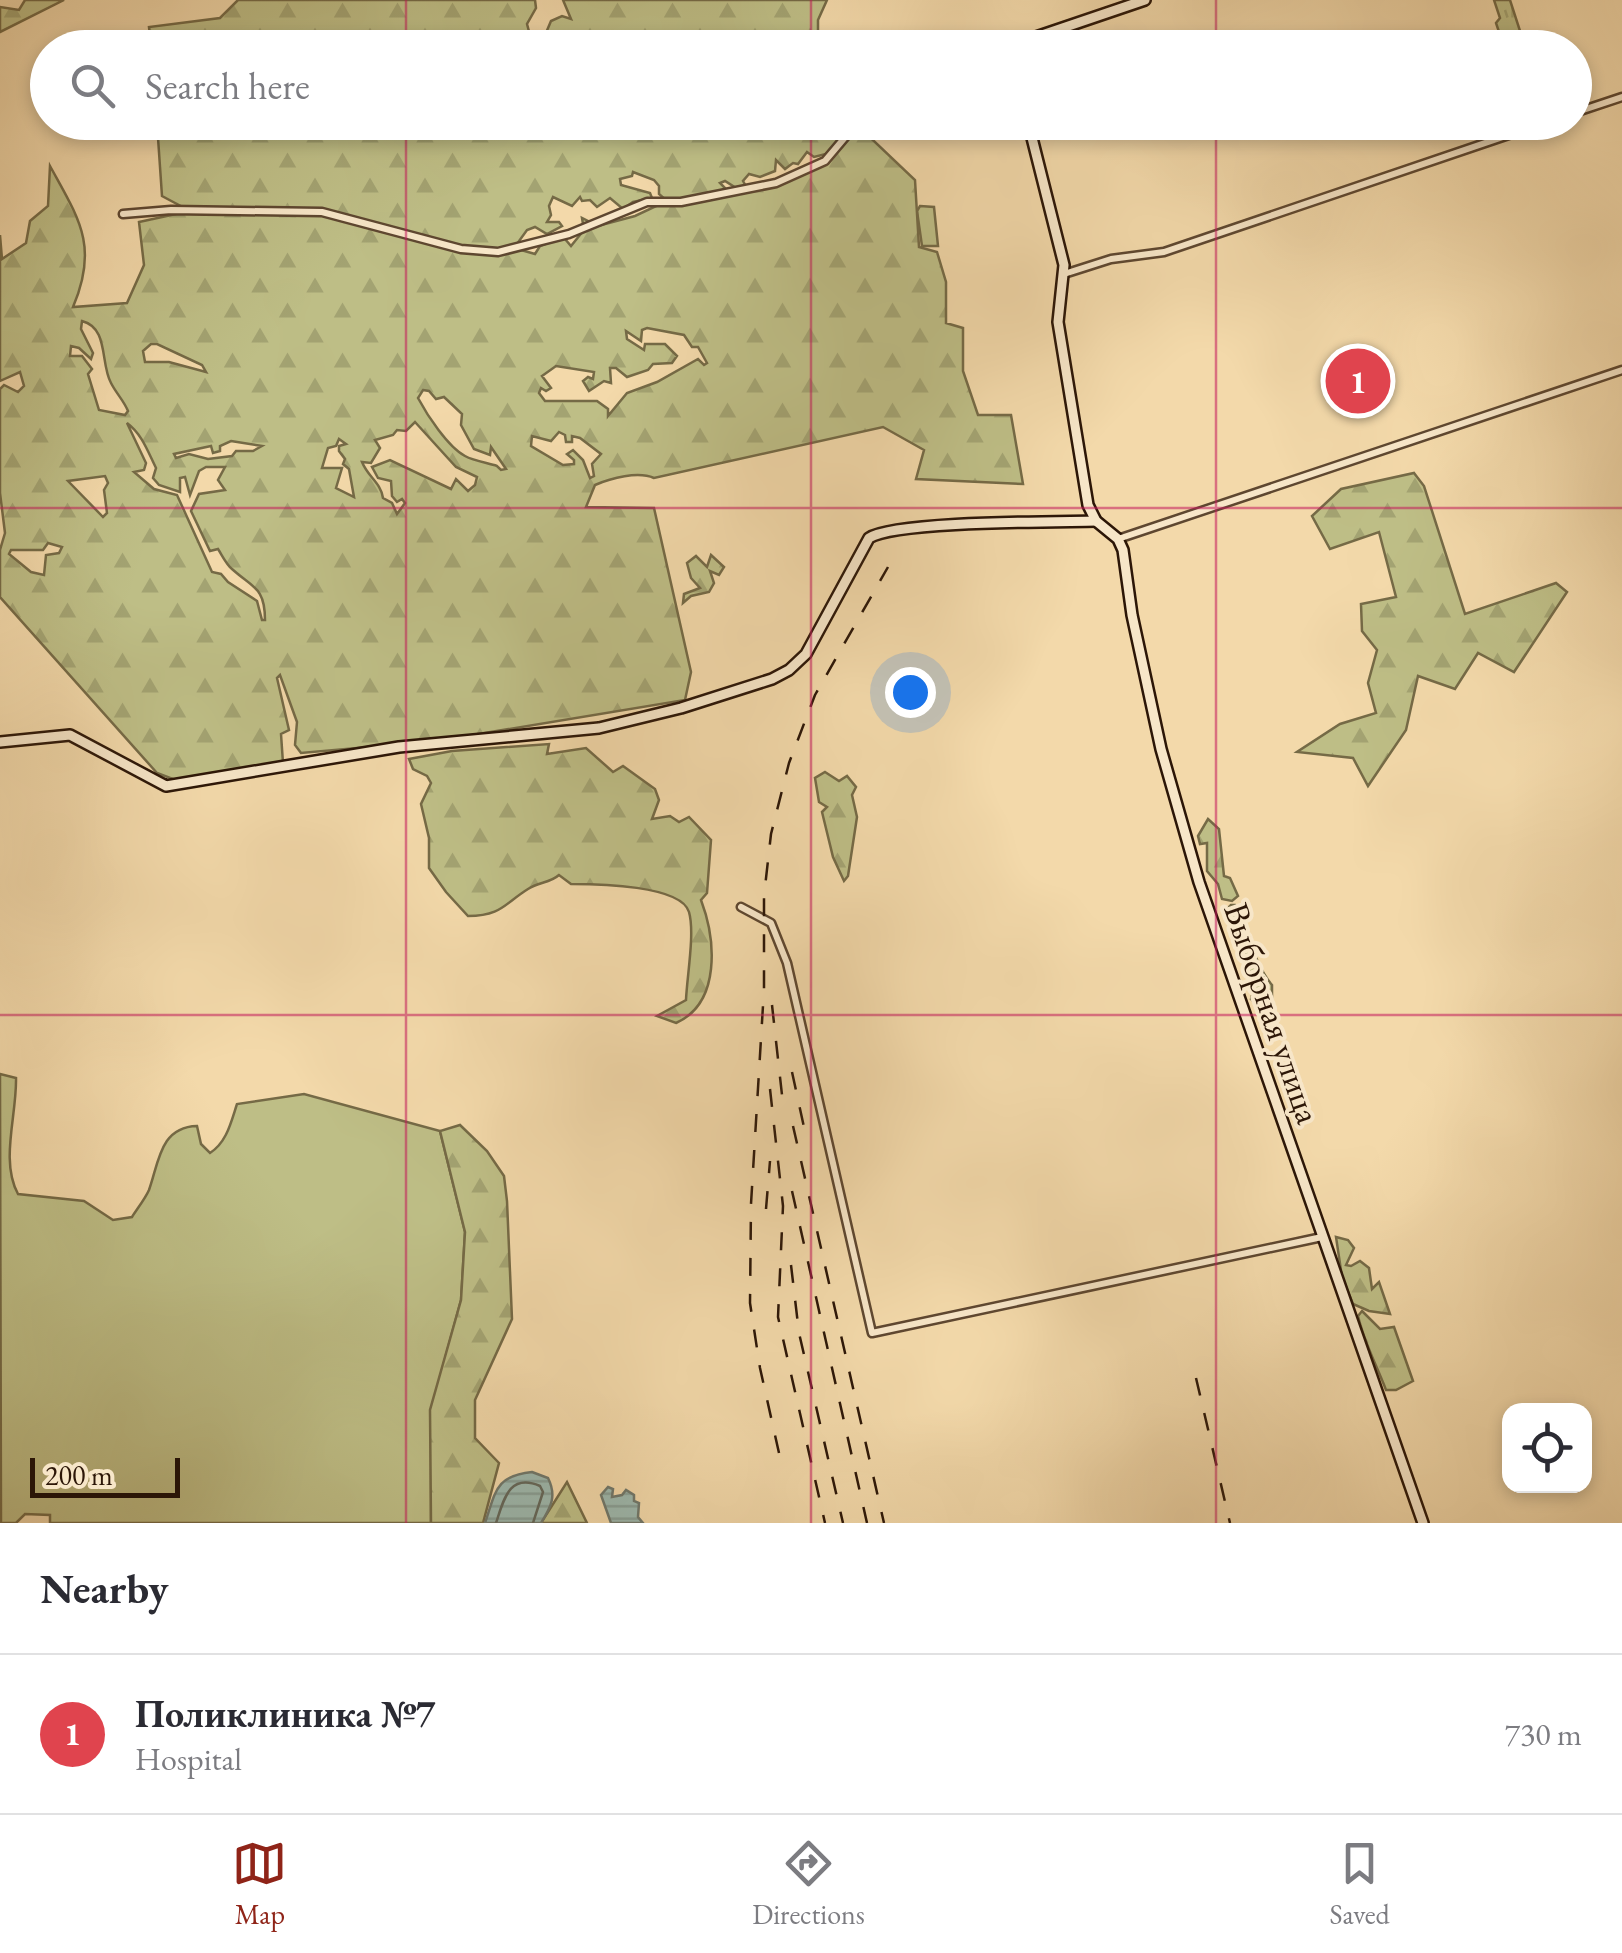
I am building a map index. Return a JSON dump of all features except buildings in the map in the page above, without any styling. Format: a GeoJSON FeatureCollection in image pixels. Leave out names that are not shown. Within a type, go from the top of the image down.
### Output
{"type":"FeatureCollection","features":[{"type":"Feature","properties":{"kind":"main road"},"geometry":{"type":"LineString","coordinates":[[1057,30],[1145,0]]}},
{"type":"Feature","properties":{"kind":"main road"},"geometry":{"type":"LineString","coordinates":[[1032,140],[1064,274],[1058,310],[1060,343],[1084,484],[1096,521],[1118,539]]}},
{"type":"Feature","properties":{"kind":"main road"},"geometry":{"type":"LineString","coordinates":[[0,742],[70,736],[166,786],[399,747],[599,728],[681,708],[790,670],[806,654],[869,538],[879,532],[936,526],[1096,521]]}},
{"type":"Feature","properties":{"kind":"main road","name":"Выборная улица"},"geometry":{"type":"LineString","coordinates":[[1118,539],[1125,558],[1132,614],[1161,749],[1198,882],[1423,1523]]}},
{"type":"Feature","properties":{"kind":"street"},"geometry":{"type":"LineString","coordinates":[[1592,107],[1622,97]]}},
{"type":"Feature","properties":{"kind":"street"},"geometry":{"type":"LineString","coordinates":[[123,214],[171,210],[322,212],[461,249],[498,252],[569,234],[647,202],[681,202],[776,184],[825,161],[843,140]]}},
{"type":"Feature","properties":{"kind":"street"},"geometry":{"type":"LineString","coordinates":[[1064,274],[1111,260],[1164,252],[1494,140]]}},
{"type":"Feature","properties":{"kind":"street"},"geometry":{"type":"LineString","coordinates":[[1118,539],[1622,370]]}},
{"type":"Feature","properties":{"kind":"street"},"geometry":{"type":"LineString","coordinates":[[741,907],[771,923],[787,963],[872,1333],[1322,1237]]}},
{"type":"Feature","properties":{"kind":"green space"},"geometry":{"type":"Polygon","coordinates":[[[25,0],[64,0],[0,32],[0,7],[19,10],[25,0]]]}},
{"type":"Feature","properties":{"kind":"green space"},"geometry":{"type":"Polygon","coordinates":[[[238,0],[535,0],[536,8],[527,24],[529,30],[149,30],[149,27],[220,18],[238,0]]]}},
{"type":"Feature","properties":{"kind":"green space"},"geometry":{"type":"Polygon","coordinates":[[[563,0],[827,0],[818,30],[547,30],[551,21],[562,16],[571,19],[563,0]]]}},
{"type":"Feature","properties":{"kind":"green space"},"geometry":{"type":"Polygon","coordinates":[[[1494,0],[1510,0],[1520,30],[1498,30],[1496,23],[1500,18],[1494,0]]]}},
{"type":"Feature","properties":{"kind":"green space"},"geometry":{"type":"Polygon","coordinates":[[[158,140],[873,140],[915,180],[919,247],[937,252],[946,282],[946,323],[963,328],[963,371],[978,415],[1011,415],[1023,484],[916,479],[924,450],[883,427],[654,478],[633,475],[601,482],[595,485],[586,507],[654,508],[691,672],[685,700],[436,741],[301,753],[295,745],[297,722],[280,675],[277,678],[289,730],[281,734],[283,763],[178,781],[157,773],[0,597],[0,550],[5,533],[0,493],[0,389],[4,385],[18,392],[24,386],[20,372],[0,381],[0,235],[2,259],[26,243],[30,221],[48,206],[50,166],[77,218],[85,250],[81,286],[73,307],[127,303],[144,265],[139,222],[190,211],[162,196],[158,140]],[[807,152],[798,164],[785,169],[776,160],[775,171],[760,177],[749,174],[743,181],[745,192],[765,188],[829,159],[826,154],[814,157],[807,152]],[[633,172],[632,176],[620,179],[621,185],[650,193],[652,198],[623,209],[610,198],[597,207],[580,197],[572,206],[553,197],[547,222],[559,222],[562,226],[547,234],[535,227],[527,230],[514,248],[535,254],[540,246],[568,235],[565,239],[571,246],[584,230],[582,218],[598,226],[635,216],[667,201],[659,194],[654,180],[633,172]],[[725,181],[720,183],[726,189],[723,193],[743,192],[725,181]],[[82,321],[81,329],[93,353],[91,359],[71,346],[70,356],[82,356],[92,369],[88,374],[99,410],[125,415],[128,411],[108,375],[100,338],[91,325],[82,321]],[[647,328],[642,330],[641,341],[626,331],[627,339],[644,350],[645,344],[665,344],[677,356],[672,363],[653,364],[648,370],[627,377],[610,368],[611,383],[604,381],[589,391],[583,381],[593,379],[594,372],[556,366],[542,376],[551,388],[541,388],[539,393],[545,401],[597,401],[608,409],[608,416],[627,393],[657,382],[698,359],[704,365],[707,363],[698,347],[692,347],[684,335],[647,328]],[[157,344],[143,351],[145,362],[169,362],[206,372],[202,365],[157,344]],[[423,390],[418,398],[458,452],[506,469],[491,447],[490,455],[474,449],[461,425],[462,414],[444,397],[436,399],[423,390]],[[415,422],[406,431],[397,430],[375,440],[380,448],[371,463],[362,462],[397,514],[405,503],[402,499],[397,502],[392,496],[391,481],[378,478],[372,467],[390,460],[451,489],[456,479],[468,491],[475,485],[477,477],[456,467],[415,422]],[[127,423],[146,463],[144,470],[134,472],[154,489],[177,495],[212,572],[221,574],[257,601],[265,620],[260,594],[230,567],[218,549],[210,551],[191,511],[199,494],[225,490],[218,480],[225,467],[199,471],[190,495],[185,477],[180,478],[180,492],[159,485],[153,478],[156,468],[147,450],[127,423]],[[559,432],[551,441],[532,436],[531,446],[563,465],[574,464],[567,454],[573,450],[583,460],[590,478],[594,476],[592,464],[601,454],[580,438],[572,436],[572,442],[566,442],[565,435],[559,432]],[[339,439],[336,446],[328,448],[322,468],[342,468],[336,488],[354,497],[349,469],[339,451],[339,446],[346,444],[339,439]],[[231,441],[220,446],[220,451],[213,453],[211,446],[174,454],[176,458],[189,454],[208,459],[262,446],[231,441]],[[105,476],[68,481],[103,517],[107,513],[105,476]],[[48,543],[43,550],[11,550],[9,554],[31,572],[44,575],[46,555],[59,553],[62,547],[48,543]]]}},
{"type":"Feature","properties":{"kind":"green space"},"geometry":{"type":"Polygon","coordinates":[[[920,206],[934,207],[938,246],[922,246],[917,211],[920,206]]]}},
{"type":"Feature","properties":{"kind":"green space"},"geometry":{"type":"Polygon","coordinates":[[[1414,473],[1424,486],[1465,614],[1556,583],[1567,592],[1514,672],[1478,653],[1455,689],[1418,676],[1406,730],[1368,786],[1353,758],[1297,752],[1340,724],[1376,713],[1368,683],[1377,650],[1362,631],[1361,604],[1396,597],[1379,532],[1330,549],[1312,516],[1341,489],[1414,473]]]}},
{"type":"Feature","properties":{"kind":"green space"},"geometry":{"type":"Polygon","coordinates":[[[711,555],[724,567],[719,575],[710,571],[714,583],[709,592],[691,596],[683,603],[684,594],[700,588],[691,578],[687,563],[696,556],[707,567],[711,555]]]}},
{"type":"Feature","properties":{"kind":"green space"},"geometry":{"type":"Polygon","coordinates":[[[549,744],[547,754],[586,748],[613,772],[623,766],[655,789],[659,800],[652,819],[670,816],[679,822],[689,817],[711,840],[707,893],[701,900],[712,951],[708,986],[691,1014],[676,1023],[657,1016],[686,1000],[691,931],[689,912],[683,903],[655,891],[571,884],[559,875],[495,911],[468,916],[429,868],[429,838],[421,804],[431,783],[427,776],[413,769],[409,759],[452,751],[549,744]]]}},
{"type":"Feature","properties":{"kind":"green space"},"geometry":{"type":"Polygon","coordinates":[[[825,772],[839,781],[847,776],[856,787],[852,795],[857,817],[844,881],[833,857],[822,812],[827,807],[819,802],[815,778],[825,772]]]}},
{"type":"Feature","properties":{"kind":"green space"},"geometry":{"type":"Polygon","coordinates":[[[1208,819],[1219,829],[1224,876],[1230,878],[1238,896],[1232,901],[1222,899],[1218,884],[1207,871],[1207,843],[1200,844],[1198,836],[1208,819]]]}},
{"type":"Feature","properties":{"kind":"green space"},"geometry":{"type":"Polygon","coordinates":[[[1235,905],[1272,985],[1272,1004],[1265,1012],[1251,999],[1256,981],[1251,978],[1230,919],[1227,909],[1235,905]]]}},
{"type":"Feature","properties":{"kind":"green space"},"geometry":{"type":"Polygon","coordinates":[[[0,1074],[16,1078],[10,1167],[18,1194],[84,1201],[113,1220],[132,1217],[149,1190],[163,1148],[175,1132],[197,1126],[201,1144],[210,1153],[224,1137],[237,1104],[304,1094],[440,1131],[465,1232],[461,1300],[431,1410],[431,1523],[50,1523],[50,1515],[25,1514],[16,1523],[1,1523],[0,1074]]]}},
{"type":"Feature","properties":{"kind":"green space"},"geometry":{"type":"Polygon","coordinates":[[[460,1125],[487,1151],[504,1176],[512,1319],[475,1400],[475,1438],[499,1463],[483,1523],[431,1523],[430,1410],[461,1300],[465,1232],[440,1131],[460,1125]]]}},
{"type":"Feature","properties":{"kind":"green space"},"geometry":{"type":"Polygon","coordinates":[[[1336,1237],[1348,1240],[1354,1248],[1346,1265],[1360,1261],[1369,1268],[1372,1289],[1379,1282],[1390,1314],[1353,1304],[1342,1277],[1336,1237]]]}},
{"type":"Feature","properties":{"kind":"green space"},"geometry":{"type":"Polygon","coordinates":[[[1362,1311],[1380,1329],[1394,1327],[1413,1381],[1396,1390],[1386,1390],[1361,1326],[1358,1316],[1362,1311]]]}},
{"type":"Feature","properties":{"kind":"green space"},"geometry":{"type":"Polygon","coordinates":[[[567,1482],[587,1523],[541,1523],[567,1482]]]}},
{"type":"Feature","properties":{"kind":"water"},"geometry":{"type":"Polygon","coordinates":[[[532,1472],[548,1478],[552,1490],[550,1506],[541,1523],[485,1523],[504,1481],[532,1472]]]}},
{"type":"Feature","properties":{"kind":"water"},"geometry":{"type":"Polygon","coordinates":[[[608,1487],[613,1489],[612,1497],[626,1490],[634,1495],[643,1523],[611,1523],[601,1495],[608,1487]]]}},
{"type":"Feature","properties":{"kind":"railway"},"geometry":{"type":"LineString","coordinates":[[779,1453],[750,1303],[751,1204],[764,989],[764,896],[771,834],[789,763],[815,695],[888,567]]}},
{"type":"Feature","properties":{"kind":"railway"},"geometry":{"type":"LineString","coordinates":[[772,1005],[783,1104]]}},
{"type":"Feature","properties":{"kind":"railway"},"geometry":{"type":"LineString","coordinates":[[792,1072],[807,1141]]}},
{"type":"Feature","properties":{"kind":"railway"},"geometry":{"type":"LineString","coordinates":[[770,1089],[783,1206],[778,1317],[825,1523]]}},
{"type":"Feature","properties":{"kind":"railway"},"geometry":{"type":"LineString","coordinates":[[793,1126],[884,1523]]}},
{"type":"Feature","properties":{"kind":"railway"},"geometry":{"type":"LineString","coordinates":[[766,1209],[770,1161]]}},
{"type":"Feature","properties":{"kind":"railway"},"geometry":{"type":"LineString","coordinates":[[792,1191],[867,1523]]}},
{"type":"Feature","properties":{"kind":"railway"},"geometry":{"type":"LineString","coordinates":[[791,1265],[799,1333],[843,1523]]}},
{"type":"Feature","properties":{"kind":"railway"},"geometry":{"type":"LineString","coordinates":[[1196,1378],[1230,1523]]}},
{"type":"Feature","properties":{"kind":"place","name":"Поликлиника №7"},"geometry":{"type":"Point","coordinates":[1358,381]}}]}
